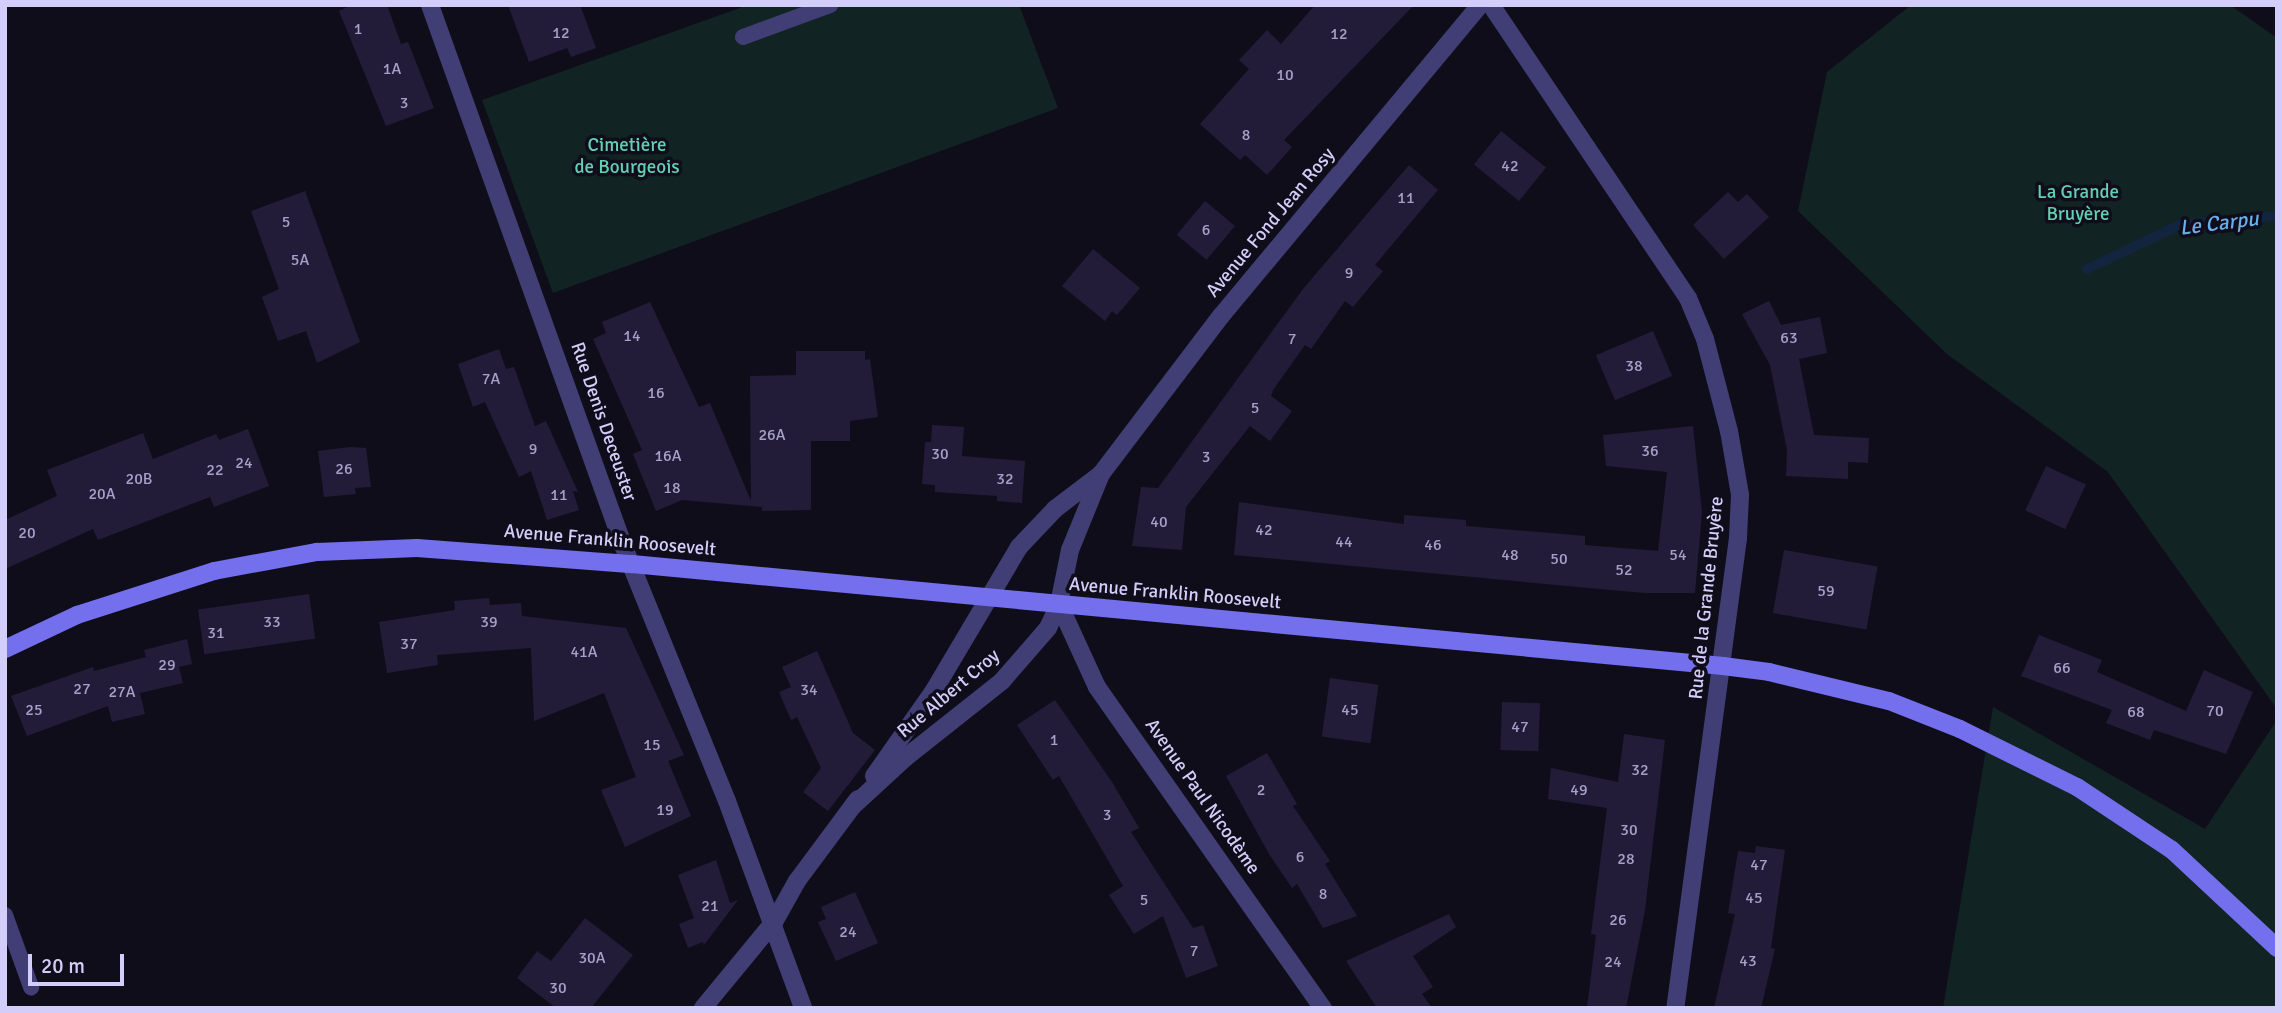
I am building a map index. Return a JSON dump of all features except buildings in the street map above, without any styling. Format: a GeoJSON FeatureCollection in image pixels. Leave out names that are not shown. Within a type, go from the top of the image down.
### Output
{"type":"FeatureCollection","features":[{"type":"Feature","properties":{"kind":"main road","name":"Avenue Franklin Roosevelt"},"geometry":{"type":"LineString","coordinates":[[5,649],[144,590],[317,552],[417,548],[632,564],[1769,672],[1889,701],[1960,729],[2077,787],[2172,850],[2277,948]]}},
{"type":"Feature","properties":{"kind":"street","name":"Rue Denis Deceuster"},"geometry":{"type":"LineString","coordinates":[[430,5],[632,564],[774,922],[803,1008]]}},
{"type":"Feature","properties":{"kind":"street","name":"Avenue Fond Jean Rosy"},"geometry":{"type":"LineString","coordinates":[[1059,604],[1070,550],[1101,474],[1221,316],[1480,5]]}},
{"type":"Feature","properties":{"kind":"street","name":"Rue de la Grande Bruyère"},"geometry":{"type":"LineString","coordinates":[[1491,5],[1688,298],[1705,339],[1729,431],[1740,495],[1723,666],[1675,1008]]}},
{"type":"Feature","properties":{"kind":"street","name":"Avenue Fond Jean Rosy"},"geometry":{"type":"LineString","coordinates":[[987,599],[1019,547],[1055,509],[1101,474]]}},
{"type":"Feature","properties":{"kind":"street","name":"Rue Albert Croy"},"geometry":{"type":"LineString","coordinates":[[703,1008],[774,922],[797,881],[933,692],[987,599]]}},
{"type":"Feature","properties":{"kind":"street","name":"Rue Albert Croy"},"geometry":{"type":"LineString","coordinates":[[853,806],[905,758],[1002,681],[1048,628],[1059,604]]}},
{"type":"Feature","properties":{"kind":"street","name":"Avenue Paul Nicodème"},"geometry":{"type":"LineString","coordinates":[[1059,604],[1097,687],[1323,1008]]}},
{"type":"Feature","properties":{"kind":"lane"},"geometry":{"type":"LineString","coordinates":[[743,37],[830,5]]}},
{"type":"Feature","properties":{"kind":"lane"},"geometry":{"type":"LineString","coordinates":[[5,915],[31,987]]}},
{"type":"Feature","properties":{"kind":"green space","name":"Cimetière de Bourgeois"},"geometry":{"type":"Polygon","coordinates":[[[748,5],[1019,5],[1058,108],[553,293],[482,100],[748,5]]]}},
{"type":"Feature","properties":{"kind":"green space","name":"La Grande Bruyère"},"geometry":{"type":"Polygon","coordinates":[[[1911,5],[2230,5],[2277,38],[2277,709],[2108,472],[1947,354],[1798,211],[1827,72],[1911,5]]]}},
{"type":"Feature","properties":{"kind":"green space"},"geometry":{"type":"Polygon","coordinates":[[[1993,707],[2205,829],[2277,720],[2277,1008],[1943,1008],[1993,707]]]}},
{"type":"Feature","properties":{"kind":"waterway","name":"Le Carpu"},"geometry":{"type":"LineString","coordinates":[[2087,269],[2182,224],[2277,216]]}}]}
